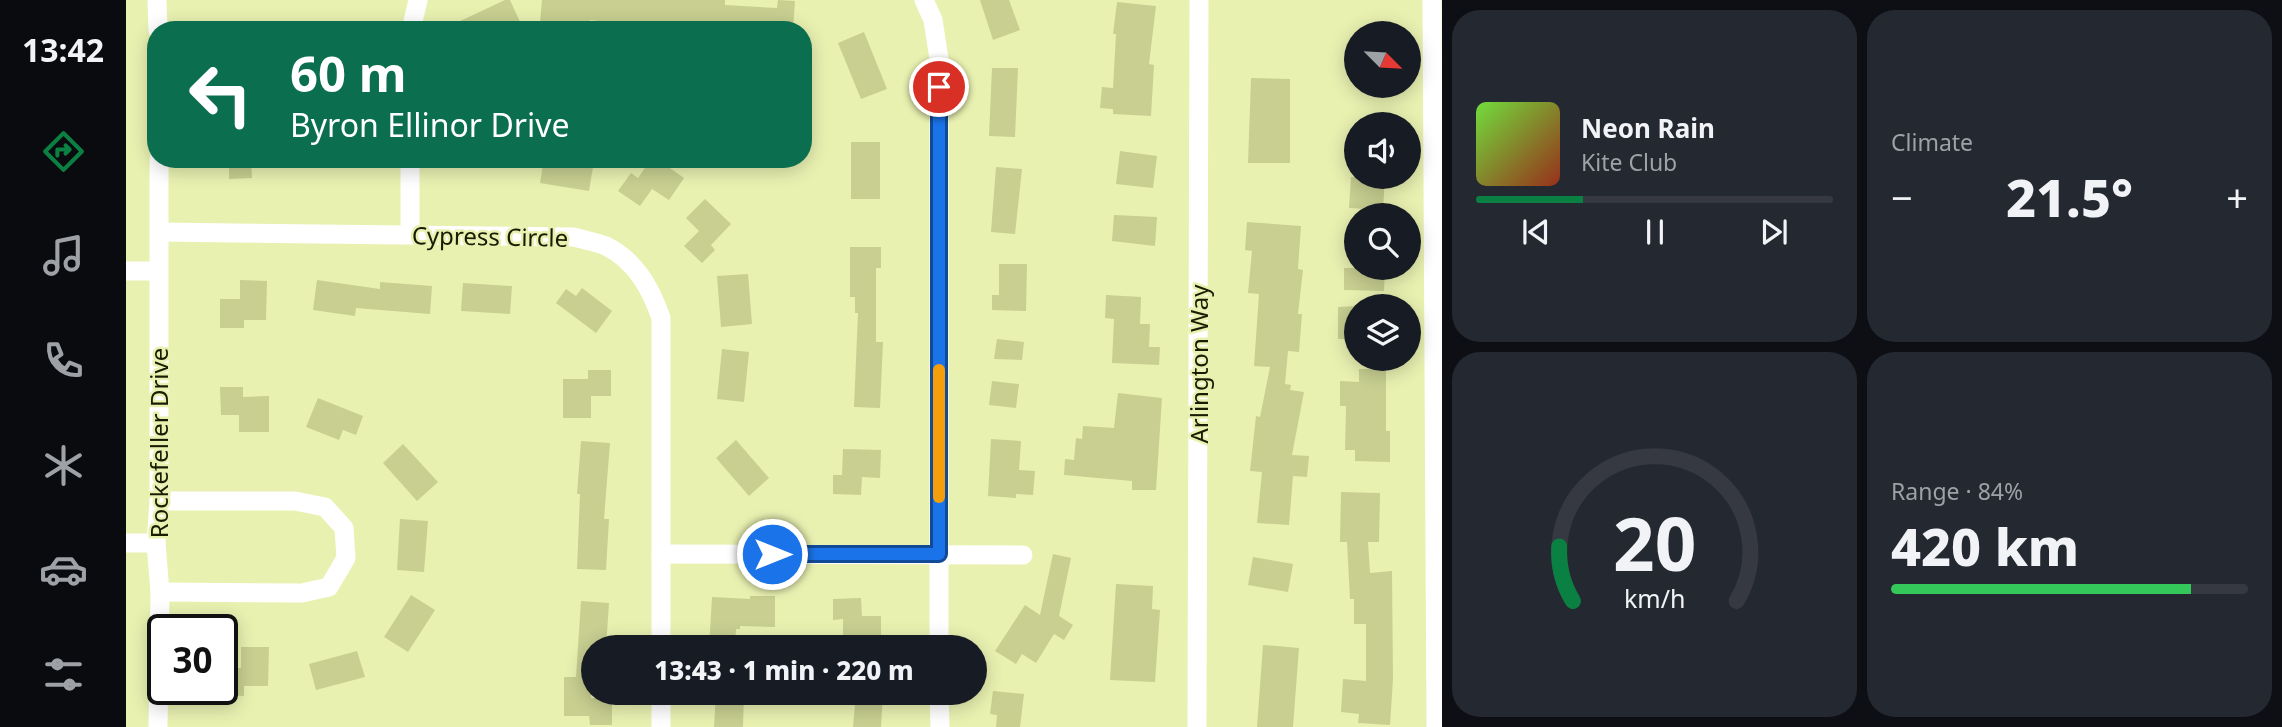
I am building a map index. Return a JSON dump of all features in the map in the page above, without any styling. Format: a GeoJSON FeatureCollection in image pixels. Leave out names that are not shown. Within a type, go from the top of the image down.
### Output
{"type":"FeatureCollection","features":[{"type":"Feature","properties":{"kind":"street"},"geometry":{"type":"LineString","coordinates":[[157,0],[158,21]]}},
{"type":"Feature","properties":{"kind":"street"},"geometry":{"type":"LineString","coordinates":[[413,21],[418,0]]}},
{"type":"Feature","properties":{"kind":"street"},"geometry":{"type":"LineString","coordinates":[[924,0],[933,20],[939,59],[939,635]]}},
{"type":"Feature","properties":{"kind":"street","name":"Arlington Way"},"geometry":{"type":"LineString","coordinates":[[1197,727],[1199,0]]}},
{"type":"Feature","properties":{"kind":"street"},"geometry":{"type":"LineString","coordinates":[[1432,0],[1439,604],[1436,727]]}},
{"type":"Feature","properties":{"kind":"street","name":"Rockefeller Drive"},"geometry":{"type":"LineString","coordinates":[[158,727],[160,592],[156,543],[159,501],[159,168]]}},
{"type":"Feature","properties":{"kind":"street"},"geometry":{"type":"LineString","coordinates":[[410,168],[410,234]]}},
{"type":"Feature","properties":{"kind":"street","name":"Cypress Circle"},"geometry":{"type":"LineString","coordinates":[[160,232],[574,237],[605,246],[629,263],[651,290],[661,318],[661,635]]}},
{"type":"Feature","properties":{"kind":"street"},"geometry":{"type":"LineString","coordinates":[[126,271],[158,271]]}},
{"type":"Feature","properties":{"kind":"street"},"geometry":{"type":"LineString","coordinates":[[159,501],[295,501],[326,507],[344,528],[346,558],[329,587],[302,593],[160,592]]}},
{"type":"Feature","properties":{"kind":"street"},"geometry":{"type":"LineString","coordinates":[[126,543],[156,543]]}},
{"type":"Feature","properties":{"kind":"street"},"geometry":{"type":"LineString","coordinates":[[661,554],[1023,555]]}},
{"type":"Feature","properties":{"kind":"street"},"geometry":{"type":"LineString","coordinates":[[661,705],[661,727]]}},
{"type":"Feature","properties":{"kind":"street"},"geometry":{"type":"LineString","coordinates":[[939,705],[940,727]]}},
{"type":"Feature","properties":{"kind":"building"},"geometry":{"type":"Polygon","coordinates":[[[510,0],[520,21],[460,21],[510,0]]]}},
{"type":"Feature","properties":{"kind":"building"},"geometry":{"type":"Polygon","coordinates":[[[542,0],[725,0],[725,5],[777,8],[778,0],[795,1],[794,21],[540,21],[542,0]]]}},
{"type":"Feature","properties":{"kind":"building"},"geometry":{"type":"Polygon","coordinates":[[[980,0],[1009,0],[1020,30],[993,40],[980,0]]]}},
{"type":"Feature","properties":{"kind":"building"},"geometry":{"type":"Polygon","coordinates":[[[1117,2],[1156,6],[1149,64],[1154,65],[1151,116],[1113,114],[1113,109],[1100,108],[1102,87],[1113,88],[1116,34],[1113,34],[1117,2]]]}},
{"type":"Feature","properties":{"kind":"building"},"geometry":{"type":"Polygon","coordinates":[[[864,32],[887,89],[861,99],[838,43],[864,32]]]}},
{"type":"Feature","properties":{"kind":"building"},"geometry":{"type":"Polygon","coordinates":[[[992,68],[1018,68],[1015,137],[989,136],[992,68]]]}},
{"type":"Feature","properties":{"kind":"building"},"geometry":{"type":"Polygon","coordinates":[[[1251,78],[1290,79],[1290,163],[1248,163],[1251,78]]]}},
{"type":"Feature","properties":{"kind":"building"},"geometry":{"type":"Polygon","coordinates":[[[851,142],[880,142],[880,199],[851,199],[851,142]]]}},
{"type":"Feature","properties":{"kind":"building"},"geometry":{"type":"Polygon","coordinates":[[[1120,151],[1157,156],[1153,188],[1116,184],[1120,151]]]}},
{"type":"Feature","properties":{"kind":"building"},"geometry":{"type":"Polygon","coordinates":[[[996,167],[1022,169],[1015,234],[991,232],[996,167]]]}},
{"type":"Feature","properties":{"kind":"building"},"geometry":{"type":"Polygon","coordinates":[[[229,168],[251,168],[252,178],[229,179],[229,168]]]}},
{"type":"Feature","properties":{"kind":"building"},"geometry":{"type":"Polygon","coordinates":[[[542,168],[593,168],[589,191],[540,183],[542,168]]]}},
{"type":"Feature","properties":{"kind":"building"},"geometry":{"type":"Polygon","coordinates":[[[645,168],[670,168],[684,178],[669,200],[652,189],[640,206],[618,191],[631,173],[638,178],[645,168]]]}},
{"type":"Feature","properties":{"kind":"building"},"geometry":{"type":"Polygon","coordinates":[[[1350,189],[1384,189],[1383,203],[1349,203],[1350,189]]]}},
{"type":"Feature","properties":{"kind":"building"},"geometry":{"type":"Polygon","coordinates":[[[705,199],[731,224],[711,245],[715,250],[702,263],[684,246],[699,231],[686,218],[705,199]]]}},
{"type":"Feature","properties":{"kind":"building"},"geometry":{"type":"Polygon","coordinates":[[[1114,215],[1157,217],[1155,246],[1112,241],[1114,215]]]}},
{"type":"Feature","properties":{"kind":"building"},"geometry":{"type":"Polygon","coordinates":[[[1247,222],[1301,226],[1298,269],[1303,270],[1298,314],[1302,314],[1299,352],[1288,351],[1285,384],[1291,385],[1290,390],[1304,392],[1292,455],[1309,456],[1307,477],[1293,476],[1289,525],[1257,523],[1262,472],[1250,471],[1256,416],[1260,417],[1270,367],[1254,366],[1259,294],[1248,293],[1252,251],[1245,250],[1247,222]]]}},
{"type":"Feature","properties":{"kind":"building"},"geometry":{"type":"Polygon","coordinates":[[[850,247],[881,247],[881,268],[876,268],[876,342],[883,342],[880,408],[854,407],[858,313],[855,313],[855,297],[850,297],[850,247]]]}},
{"type":"Feature","properties":{"kind":"building"},"geometry":{"type":"Polygon","coordinates":[[[999,264],[1027,264],[1026,311],[992,310],[992,295],[999,295],[999,264]]]}},
{"type":"Feature","properties":{"kind":"building"},"geometry":{"type":"Polygon","coordinates":[[[748,274],[752,324],[721,327],[717,276],[748,274]]]}},
{"type":"Feature","properties":{"kind":"building"},"geometry":{"type":"Polygon","coordinates":[[[240,280],[267,281],[266,320],[244,320],[244,328],[220,328],[220,299],[240,299],[240,280]]]}},
{"type":"Feature","properties":{"kind":"building"},"geometry":{"type":"Polygon","coordinates":[[[317,280],[380,289],[380,282],[432,286],[430,314],[356,308],[355,316],[313,310],[317,280]]]}},
{"type":"Feature","properties":{"kind":"building"},"geometry":{"type":"Polygon","coordinates":[[[1344,280],[1384,280],[1384,291],[1344,290],[1344,280]]]}},
{"type":"Feature","properties":{"kind":"building"},"geometry":{"type":"Polygon","coordinates":[[[463,283],[512,286],[510,314],[461,311],[463,283]]]}},
{"type":"Feature","properties":{"kind":"building"},"geometry":{"type":"Polygon","coordinates":[[[582,288],[612,311],[596,333],[556,303],[566,289],[576,296],[582,288]]]}},
{"type":"Feature","properties":{"kind":"building"},"geometry":{"type":"Polygon","coordinates":[[[1106,295],[1141,297],[1140,324],[1150,324],[1149,347],[1160,347],[1159,365],[1112,363],[1114,319],[1105,318],[1106,295]]]}},
{"type":"Feature","properties":{"kind":"building"},"geometry":{"type":"Polygon","coordinates":[[[1338,307],[1344,307],[1344,339],[1338,339],[1338,307]]]}},
{"type":"Feature","properties":{"kind":"building"},"geometry":{"type":"Polygon","coordinates":[[[997,339],[1024,342],[1022,360],[994,359],[997,339]]]}},
{"type":"Feature","properties":{"kind":"building"},"geometry":{"type":"Polygon","coordinates":[[[722,349],[749,352],[744,402],[717,399],[722,349]]]}},
{"type":"Feature","properties":{"kind":"building"},"geometry":{"type":"Polygon","coordinates":[[[588,370],[611,370],[611,396],[591,396],[591,418],[563,418],[563,379],[588,379],[588,370]]]}},
{"type":"Feature","properties":{"kind":"building"},"geometry":{"type":"Polygon","coordinates":[[[1359,371],[1386,371],[1386,431],[1390,431],[1390,462],[1355,461],[1355,450],[1345,450],[1346,406],[1340,406],[1340,381],[1359,382],[1359,371]]]}},
{"type":"Feature","properties":{"kind":"building"},"geometry":{"type":"Polygon","coordinates":[[[992,381],[1019,384],[1016,408],[989,405],[992,381]]]}},
{"type":"Feature","properties":{"kind":"building"},"geometry":{"type":"Polygon","coordinates":[[[220,387],[243,387],[243,397],[269,396],[269,432],[239,432],[239,415],[221,415],[220,387]]]}},
{"type":"Feature","properties":{"kind":"building"},"geometry":{"type":"Polygon","coordinates":[[[1118,393],[1162,398],[1156,490],[1132,490],[1132,481],[1064,475],[1065,459],[1074,460],[1076,438],[1082,439],[1083,426],[1114,428],[1118,393]]]}},
{"type":"Feature","properties":{"kind":"building"},"geometry":{"type":"Polygon","coordinates":[[[318,398],[363,416],[356,435],[343,430],[339,440],[306,427],[318,398]]]}},
{"type":"Feature","properties":{"kind":"building"},"geometry":{"type":"Polygon","coordinates":[[[991,439],[1021,441],[1019,470],[1035,471],[1033,495],[1016,494],[1016,498],[988,496],[991,439]]]}},
{"type":"Feature","properties":{"kind":"building"},"geometry":{"type":"Polygon","coordinates":[[[736,440],[769,478],[749,496],[716,458],[736,440]]]}},
{"type":"Feature","properties":{"kind":"building"},"geometry":{"type":"Polygon","coordinates":[[[581,441],[610,443],[604,519],[609,519],[606,570],[577,569],[580,494],[577,494],[581,441]]]}},
{"type":"Feature","properties":{"kind":"building"},"geometry":{"type":"Polygon","coordinates":[[[403,444],[438,482],[417,501],[383,463],[403,444]]]}},
{"type":"Feature","properties":{"kind":"building"},"geometry":{"type":"Polygon","coordinates":[[[843,449],[881,450],[880,478],[862,477],[861,495],[833,494],[833,475],[842,475],[843,449]]]}},
{"type":"Feature","properties":{"kind":"building"},"geometry":{"type":"Polygon","coordinates":[[[1341,492],[1380,493],[1379,542],[1368,542],[1370,573],[1392,571],[1393,679],[1390,725],[1358,723],[1359,714],[1341,712],[1343,679],[1366,681],[1366,624],[1354,624],[1354,599],[1350,599],[1347,542],[1340,542],[1341,492]]]}},
{"type":"Feature","properties":{"kind":"building"},"geometry":{"type":"Polygon","coordinates":[[[400,519],[428,521],[424,572],[397,570],[400,519]]]}},
{"type":"Feature","properties":{"kind":"building"},"geometry":{"type":"Polygon","coordinates":[[[1053,554],[1071,558],[1059,616],[1073,625],[1064,640],[1054,634],[1036,663],[1022,654],[1016,664],[995,651],[1025,605],[1040,615],[1053,554]]]}},
{"type":"Feature","properties":{"kind":"building"},"geometry":{"type":"Polygon","coordinates":[[[1253,557],[1293,564],[1288,592],[1248,585],[1253,557]]]}},
{"type":"Feature","properties":{"kind":"building"},"geometry":{"type":"Polygon","coordinates":[[[1116,584],[1153,586],[1152,609],[1160,610],[1155,682],[1110,680],[1116,584]]]}},
{"type":"Feature","properties":{"kind":"building"},"geometry":{"type":"Polygon","coordinates":[[[411,595],[435,610],[408,652],[384,637],[411,595]]]}},
{"type":"Feature","properties":{"kind":"building"},"geometry":{"type":"Polygon","coordinates":[[[750,596],[775,596],[775,627],[740,626],[740,629],[736,629],[736,635],[710,635],[712,597],[750,599],[750,596]]]}},
{"type":"Feature","properties":{"kind":"building"},"geometry":{"type":"Polygon","coordinates":[[[861,598],[862,616],[881,616],[881,635],[843,635],[843,619],[833,620],[833,599],[861,598]]]}},
{"type":"Feature","properties":{"kind":"building"},"geometry":{"type":"Polygon","coordinates":[[[581,601],[609,603],[607,635],[581,635],[581,705],[612,705],[612,725],[590,725],[589,716],[564,716],[564,677],[576,677],[581,601]]]}},
{"type":"Feature","properties":{"kind":"building"},"geometry":{"type":"Polygon","coordinates":[[[1263,645],[1299,648],[1293,727],[1257,727],[1263,645]]]}},
{"type":"Feature","properties":{"kind":"building"},"geometry":{"type":"Polygon","coordinates":[[[241,647],[269,647],[268,686],[244,686],[244,696],[238,696],[238,668],[241,668],[241,647]]]}},
{"type":"Feature","properties":{"kind":"building"},"geometry":{"type":"Polygon","coordinates":[[[357,651],[365,677],[316,690],[309,664],[357,651]]]}},
{"type":"Feature","properties":{"kind":"building"},"geometry":{"type":"Polygon","coordinates":[[[993,691],[1024,694],[1020,727],[996,727],[997,715],[990,714],[993,691]]]}},
{"type":"Feature","properties":{"kind":"building"},"geometry":{"type":"Polygon","coordinates":[[[715,705],[744,705],[743,727],[714,727],[715,705]]]}},
{"type":"Feature","properties":{"kind":"building"},"geometry":{"type":"Polygon","coordinates":[[[855,705],[882,705],[881,727],[853,727],[855,705]]]}},
{"type":"Feature","properties":{"kind":"slow traffic"},"geometry":{"type":"LineString","coordinates":[[939,370],[939,497]]}},
{"type":"Feature","properties":{"kind":"route"},"geometry":{"type":"LineString","coordinates":[[772,554],[939,554],[939,87]]}}]}
